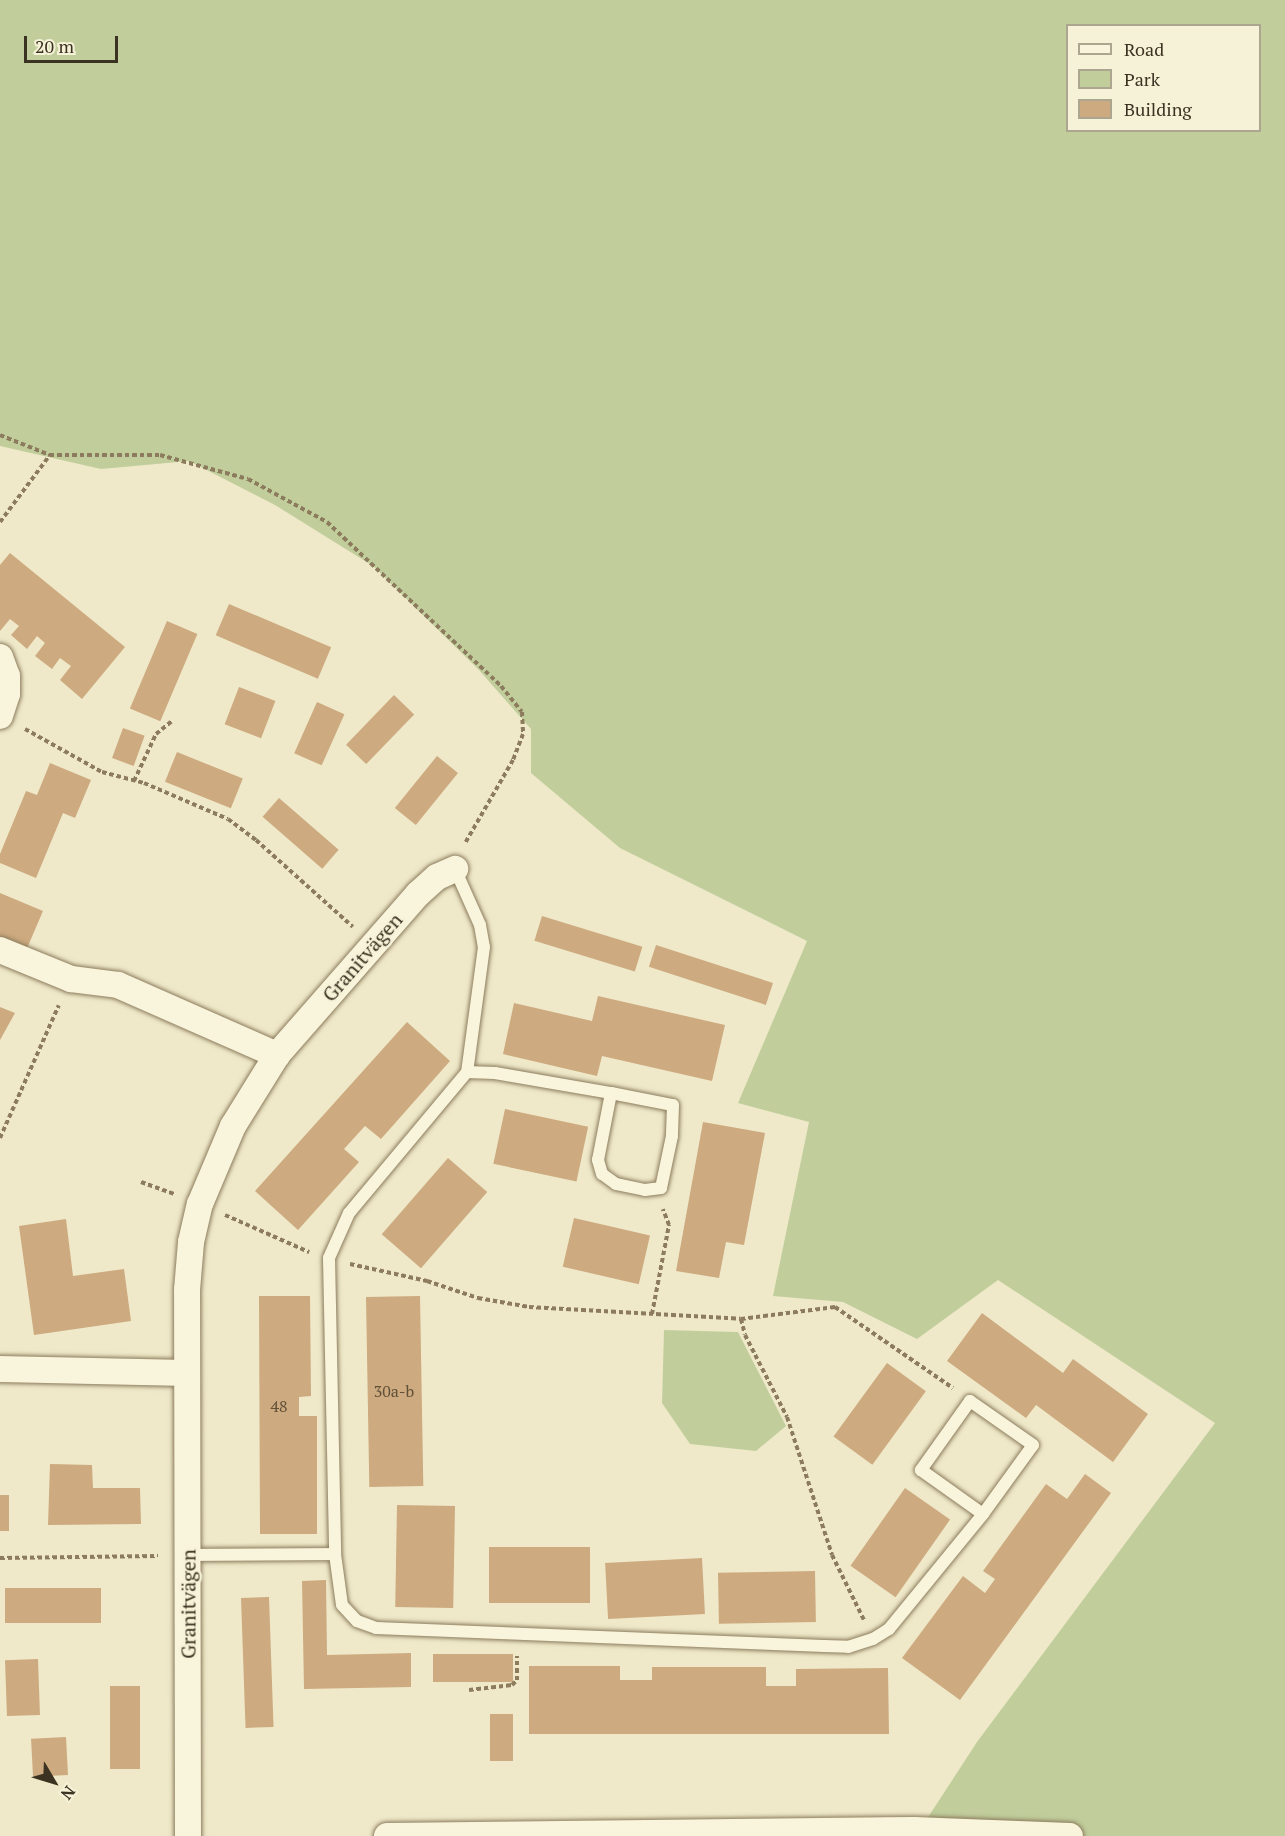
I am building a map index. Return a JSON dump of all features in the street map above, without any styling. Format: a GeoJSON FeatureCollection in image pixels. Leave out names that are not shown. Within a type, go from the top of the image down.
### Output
{"type":"FeatureCollection","features":[{"type":"Feature","properties":{"kind":"street"},"geometry":{"type":"LineString","coordinates":[[0,657],[7,675],[1,715]]}},
{"type":"Feature","properties":{"kind":"street","name":"Granitvägen"},"geometry":{"type":"LineString","coordinates":[[188,1836],[186,1373],[191,1242],[200,1204],[233,1126],[277,1055],[371,944],[418,894],[437,877],[455,869]]}},
{"type":"Feature","properties":{"kind":"street"},"geometry":{"type":"LineString","coordinates":[[0,950],[71,979],[118,985],[277,1055]]}},
{"type":"Feature","properties":{"kind":"street"},"geometry":{"type":"LineString","coordinates":[[0,1370],[186,1373]]}},
{"type":"Feature","properties":{"kind":"street"},"geometry":{"type":"LineString","coordinates":[[387,1836],[914,1830],[1070,1836]]}},
{"type":"Feature","properties":{"kind":"lane"},"geometry":{"type":"LineString","coordinates":[[455,869],[480,925],[484,947],[467,1072],[349,1213],[329,1258],[335,1554],[342,1605],[357,1621],[376,1628],[848,1647],[873,1639],[889,1629],[983,1514],[1033,1445],[970,1401],[921,1470],[983,1514]]}},
{"type":"Feature","properties":{"kind":"lane"},"geometry":{"type":"LineString","coordinates":[[467,1072],[611,1093],[673,1105],[672,1136],[661,1188],[645,1190],[616,1184],[602,1174],[598,1161],[611,1093]]}},
{"type":"Feature","properties":{"kind":"lane"},"geometry":{"type":"LineString","coordinates":[[188,1556],[335,1554]]}},
{"type":"Feature","properties":{"kind":"path"},"geometry":{"type":"LineString","coordinates":[[0,435],[50,455],[160,455],[248,479],[285,497],[327,522],[501,686],[522,712],[523,734],[513,760],[466,838],[455,869]]}},
{"type":"Feature","properties":{"kind":"path"},"geometry":{"type":"LineString","coordinates":[[0,522],[50,455]]}},
{"type":"Feature","properties":{"kind":"path"},"geometry":{"type":"LineString","coordinates":[[1,715],[66,755],[102,772],[134,781],[228,819],[256,840],[371,944]]}},
{"type":"Feature","properties":{"kind":"path"},"geometry":{"type":"LineString","coordinates":[[134,781],[156,734],[174,720]]}},
{"type":"Feature","properties":{"kind":"path"},"geometry":{"type":"LineString","coordinates":[[0,1138],[71,979]]}},
{"type":"Feature","properties":{"kind":"path"},"geometry":{"type":"LineString","coordinates":[[141,1182],[329,1258],[478,1298],[529,1307],[741,1319],[835,1307],[970,1401]]}},
{"type":"Feature","properties":{"kind":"path"},"geometry":{"type":"LineString","coordinates":[[652,1314],[669,1225],[661,1188]]}},
{"type":"Feature","properties":{"kind":"path"},"geometry":{"type":"LineString","coordinates":[[741,1319],[745,1335],[787,1417],[832,1555],[873,1639]]}},
{"type":"Feature","properties":{"kind":"path"},"geometry":{"type":"LineString","coordinates":[[0,1558],[188,1556]]}},
{"type":"Feature","properties":{"kind":"path"},"geometry":{"type":"LineString","coordinates":[[469,1690],[503,1688],[517,1680],[518,1632]]}},
{"type":"Feature","properties":{"kind":"green space"},"geometry":{"type":"Polygon","coordinates":[[[0,0],[1285,0],[1285,1836],[1045,1836],[923,1825],[977,1742],[1215,1423],[998,1280],[917,1339],[843,1302],[773,1296],[809,1122],[738,1103],[807,941],[620,848],[531,773],[531,729],[479,670],[373,566],[275,505],[189,461],[101,469],[0,446],[0,0]]]}},
{"type":"Feature","properties":{"kind":"green space"},"geometry":{"type":"Polygon","coordinates":[[[664,1330],[738,1332],[786,1426],[756,1451],[690,1444],[662,1403],[664,1330]]]}},
{"type":"Feature","properties":{"kind":"building"},"geometry":{"type":"Polygon","coordinates":[[[10,553],[125,647],[82,699],[60,680],[71,666],[60,658],[52,669],[35,656],[45,643],[37,636],[27,649],[11,635],[19,626],[10,619],[0,631],[0,565],[10,553]]]}},
{"type":"Feature","properties":{"kind":"building"},"geometry":{"type":"Polygon","coordinates":[[[229,604],[331,647],[318,679],[216,635],[229,604]]]}},
{"type":"Feature","properties":{"kind":"building"},"geometry":{"type":"Polygon","coordinates":[[[167,621],[197,634],[160,721],[130,708],[167,621]]]}},
{"type":"Feature","properties":{"kind":"building"},"geometry":{"type":"Polygon","coordinates":[[[239,687],[275,701],[261,738],[225,724],[239,687]]]}},
{"type":"Feature","properties":{"kind":"building"},"geometry":{"type":"Polygon","coordinates":[[[394,695],[414,714],[366,764],[346,745],[394,695]]]}},
{"type":"Feature","properties":{"kind":"building"},"geometry":{"type":"Polygon","coordinates":[[[317,702],[344,714],[322,765],[294,753],[317,702]]]}},
{"type":"Feature","properties":{"kind":"building"},"geometry":{"type":"Polygon","coordinates":[[[123,728],[145,736],[134,766],[112,758],[123,728]]]}},
{"type":"Feature","properties":{"kind":"building"},"geometry":{"type":"Polygon","coordinates":[[[177,752],[243,779],[231,808],[165,782],[177,752]]]}},
{"type":"Feature","properties":{"kind":"building"},"geometry":{"type":"Polygon","coordinates":[[[437,756],[458,773],[416,825],[395,808],[437,756]]]}},
{"type":"Feature","properties":{"kind":"building"},"geometry":{"type":"Polygon","coordinates":[[[50,763],[91,780],[75,818],[63,813],[36,878],[0,863],[0,854],[26,791],[37,795],[50,763]]]}},
{"type":"Feature","properties":{"kind":"building"},"geometry":{"type":"Polygon","coordinates":[[[279,798],[339,850],[322,869],[263,817],[279,798]]]}},
{"type":"Feature","properties":{"kind":"building"},"geometry":{"type":"Polygon","coordinates":[[[0,893],[43,911],[25,953],[0,943],[0,893]]]}},
{"type":"Feature","properties":{"kind":"building"},"geometry":{"type":"Polygon","coordinates":[[[542,916],[642,947],[635,972],[534,941],[542,916]]]}},
{"type":"Feature","properties":{"kind":"building"},"geometry":{"type":"Polygon","coordinates":[[[656,945],[773,983],[766,1005],[649,967],[656,945]]]}},
{"type":"Feature","properties":{"kind":"building"},"geometry":{"type":"Polygon","coordinates":[[[598,996],[725,1025],[712,1081],[602,1056],[597,1076],[503,1054],[514,1003],[592,1021],[598,996]]]}},
{"type":"Feature","properties":{"kind":"building"},"geometry":{"type":"Polygon","coordinates":[[[0,1007],[15,1013],[0,1040],[0,1007]]]}},
{"type":"Feature","properties":{"kind":"building"},"geometry":{"type":"Polygon","coordinates":[[[407,1022],[450,1061],[381,1139],[365,1126],[344,1149],[359,1162],[298,1230],[255,1191],[407,1022]]]}},
{"type":"Feature","properties":{"kind":"building"},"geometry":{"type":"Polygon","coordinates":[[[505,1109],[588,1127],[576,1181],[493,1164],[505,1109]]]}},
{"type":"Feature","properties":{"kind":"building"},"geometry":{"type":"Polygon","coordinates":[[[703,1122],[765,1133],[744,1245],[726,1242],[719,1278],[676,1271],[703,1122]]]}},
{"type":"Feature","properties":{"kind":"building"},"geometry":{"type":"Polygon","coordinates":[[[448,1158],[487,1192],[421,1268],[382,1234],[448,1158]]]}},
{"type":"Feature","properties":{"kind":"building"},"geometry":{"type":"Polygon","coordinates":[[[574,1218],[650,1236],[639,1284],[563,1267],[574,1218]]]}},
{"type":"Feature","properties":{"kind":"building"},"geometry":{"type":"Polygon","coordinates":[[[66,1219],[73,1276],[124,1269],[131,1321],[34,1335],[19,1226],[66,1219]]]}},
{"type":"Feature","properties":{"kind":"building"},"geometry":{"type":"Polygon","coordinates":[[[259,1296],[310,1296],[311,1396],[299,1397],[299,1416],[317,1416],[317,1534],[260,1534],[259,1296]]]}},
{"type":"Feature","properties":{"kind":"building"},"geometry":{"type":"Polygon","coordinates":[[[420,1296],[423,1486],[369,1487],[366,1297],[420,1296]]]}},
{"type":"Feature","properties":{"kind":"building"},"geometry":{"type":"Polygon","coordinates":[[[982,1313],[1063,1373],[1073,1359],[1148,1414],[1113,1462],[1036,1405],[1026,1418],[947,1361],[982,1313]]]}},
{"type":"Feature","properties":{"kind":"building"},"geometry":{"type":"Polygon","coordinates":[[[887,1363],[926,1391],[872,1465],[834,1437],[887,1363]]]}},
{"type":"Feature","properties":{"kind":"building"},"geometry":{"type":"Polygon","coordinates":[[[50,1464],[92,1465],[93,1488],[140,1488],[141,1524],[48,1525],[50,1464]]]}},
{"type":"Feature","properties":{"kind":"building"},"geometry":{"type":"Polygon","coordinates":[[[1085,1474],[1111,1493],[960,1700],[902,1658],[963,1576],[985,1593],[995,1579],[983,1571],[1046,1484],[1067,1499],[1085,1474]]]}},
{"type":"Feature","properties":{"kind":"building"},"geometry":{"type":"Polygon","coordinates":[[[905,1488],[950,1520],[896,1597],[851,1566],[905,1488]]]}},
{"type":"Feature","properties":{"kind":"building"},"geometry":{"type":"Polygon","coordinates":[[[0,1495],[9,1495],[9,1531],[0,1531],[0,1495]]]}},
{"type":"Feature","properties":{"kind":"building"},"geometry":{"type":"Polygon","coordinates":[[[397,1505],[455,1506],[453,1608],[395,1607],[397,1505]]]}},
{"type":"Feature","properties":{"kind":"building"},"geometry":{"type":"Polygon","coordinates":[[[489,1547],[590,1547],[590,1603],[489,1603],[489,1547]]]}},
{"type":"Feature","properties":{"kind":"building"},"geometry":{"type":"Polygon","coordinates":[[[702,1558],[705,1614],[608,1619],[605,1563],[702,1558]]]}},
{"type":"Feature","properties":{"kind":"building"},"geometry":{"type":"Polygon","coordinates":[[[815,1571],[816,1622],[719,1624],[718,1573],[815,1571]]]}},
{"type":"Feature","properties":{"kind":"building"},"geometry":{"type":"Polygon","coordinates":[[[326,1580],[327,1655],[411,1653],[411,1687],[304,1689],[302,1581],[326,1580]]]}},
{"type":"Feature","properties":{"kind":"building"},"geometry":{"type":"Polygon","coordinates":[[[5,1588],[101,1588],[101,1623],[5,1623],[5,1588]]]}},
{"type":"Feature","properties":{"kind":"building"},"geometry":{"type":"Polygon","coordinates":[[[269,1597],[274,1727],[246,1728],[241,1598],[269,1597]]]}},
{"type":"Feature","properties":{"kind":"building"},"geometry":{"type":"Polygon","coordinates":[[[433,1654],[513,1654],[513,1682],[433,1682],[433,1654]]]}},
{"type":"Feature","properties":{"kind":"building"},"geometry":{"type":"Polygon","coordinates":[[[38,1659],[40,1715],[7,1716],[5,1660],[38,1659]]]}},
{"type":"Feature","properties":{"kind":"building"},"geometry":{"type":"Polygon","coordinates":[[[529,1666],[620,1666],[620,1680],[652,1680],[652,1667],[766,1667],[766,1686],[796,1686],[796,1669],[888,1668],[889,1734],[529,1734],[529,1666]]]}},
{"type":"Feature","properties":{"kind":"building"},"geometry":{"type":"Polygon","coordinates":[[[110,1686],[140,1686],[140,1769],[110,1769],[110,1686]]]}},
{"type":"Feature","properties":{"kind":"building"},"geometry":{"type":"Polygon","coordinates":[[[490,1714],[513,1714],[513,1761],[490,1761],[490,1714]]]}},
{"type":"Feature","properties":{"kind":"building"},"geometry":{"type":"Polygon","coordinates":[[[66,1737],[68,1775],[33,1777],[31,1739],[66,1737]]]}}]}
